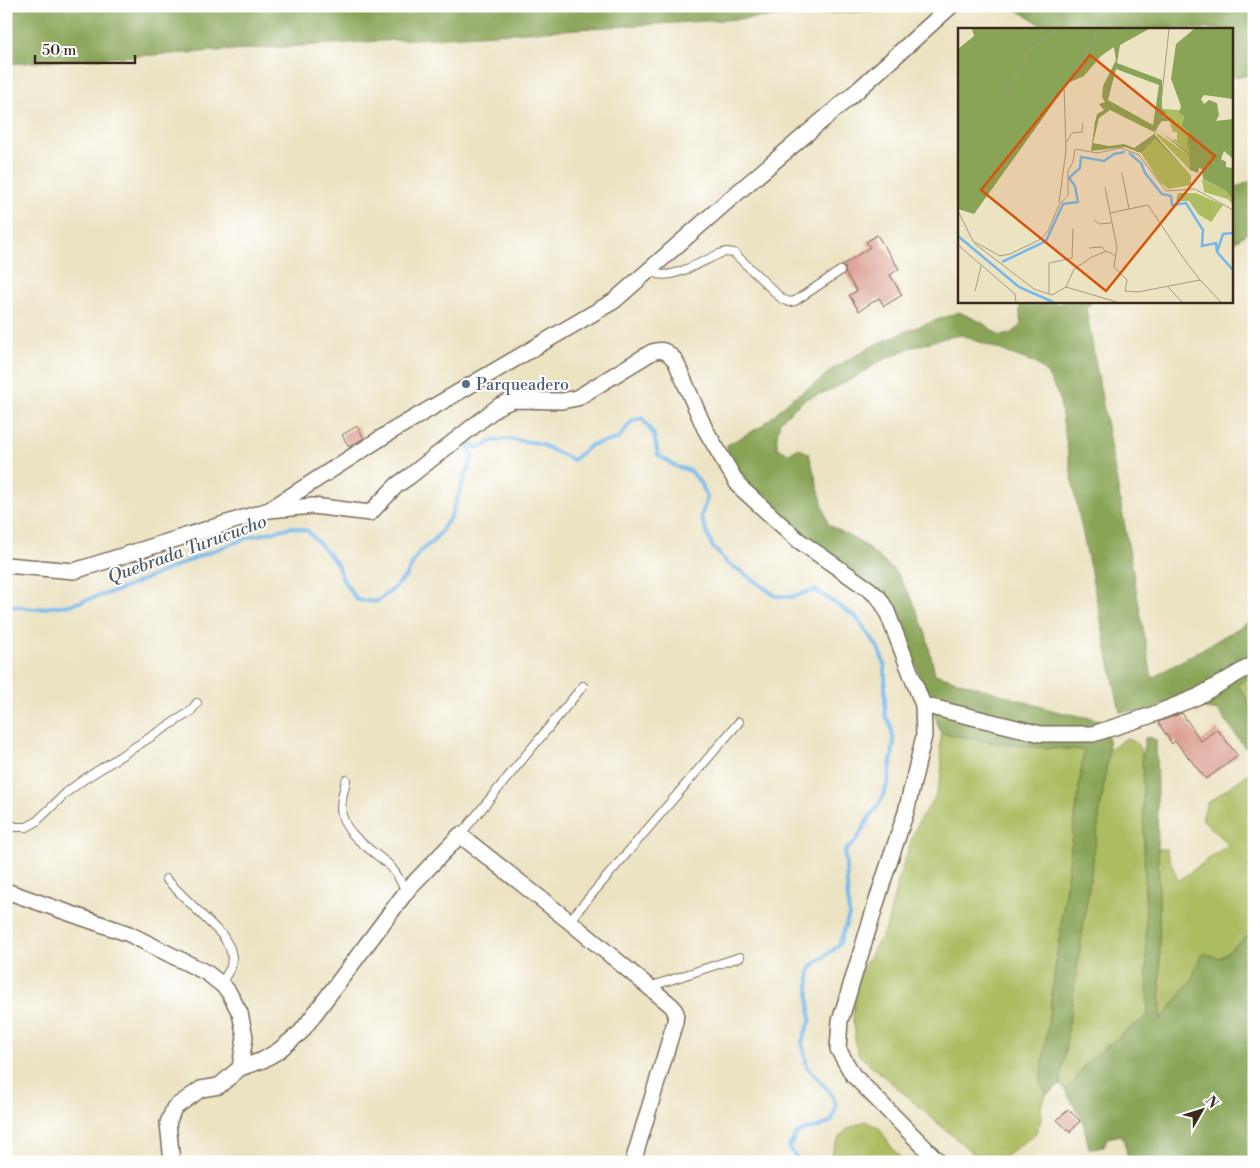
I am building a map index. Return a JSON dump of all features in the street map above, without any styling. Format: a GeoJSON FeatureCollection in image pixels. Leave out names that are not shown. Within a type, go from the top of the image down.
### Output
{"type":"FeatureCollection","features":[{"type":"Feature","properties":{"kind":"street"},"geometry":{"type":"LineString","coordinates":[[269,510],[392,432],[614,301],[858,90],[951,6]]}},
{"type":"Feature","properties":{"kind":"street"},"geometry":{"type":"LineString","coordinates":[[6,565],[74,571],[269,510],[313,506],[370,513],[397,485],[499,406],[513,400],[562,401],[577,398],[652,352],[660,350],[668,353],[676,360],[705,429],[742,489],[798,540],[879,598],[886,609],[923,705],[924,736],[906,812],[840,1021],[838,1049],[853,1075],[939,1162]]}},
{"type":"Feature","properties":{"kind":"street"},"geometry":{"type":"LineString","coordinates":[[923,705],[1041,734],[1094,734],[1149,716],[1197,697],[1254,664]]}},
{"type":"Feature","properties":{"kind":"street"},"geometry":{"type":"LineString","coordinates":[[172,1162],[168,1123],[174,1108],[201,1089],[219,1086],[240,1068],[270,1056],[301,1032],[406,891],[460,836],[569,921],[672,1006],[676,1013],[675,1022],[633,1162]]}},
{"type":"Feature","properties":{"kind":"street"},"geometry":{"type":"LineString","coordinates":[[6,891],[128,934],[207,973],[228,991],[240,1013],[245,1038],[240,1068]]}},
{"type":"Feature","properties":{"kind":"lane"},"geometry":{"type":"LineString","coordinates":[[651,269],[657,274],[674,274],[720,254],[726,252],[734,253],[782,299],[789,302],[795,301],[840,271]]}},
{"type":"Feature","properties":{"kind":"lane"},"geometry":{"type":"LineString","coordinates":[[460,836],[582,686]]}},
{"type":"Feature","properties":{"kind":"lane"},"geometry":{"type":"LineString","coordinates":[[6,822],[16,827],[27,827],[36,822],[67,792],[83,780],[190,712],[197,703]]}},
{"type":"Feature","properties":{"kind":"lane"},"geometry":{"type":"LineString","coordinates":[[569,921],[739,722]]}},
{"type":"Feature","properties":{"kind":"lane"},"geometry":{"type":"LineString","coordinates":[[346,780],[341,802],[342,815],[347,826],[360,842],[390,867],[406,891]]}},
{"type":"Feature","properties":{"kind":"lane"},"geometry":{"type":"LineString","coordinates":[[166,879],[223,936],[230,948],[232,957],[231,967],[221,984]]}},
{"type":"Feature","properties":{"kind":"lane"},"geometry":{"type":"LineString","coordinates":[[649,987],[740,957]]}},
{"type":"Feature","properties":{"kind":"green space"},"geometry":{"type":"Polygon","coordinates":[[[6,6],[951,6],[6,64],[6,6]]]}},
{"type":"Feature","properties":{"kind":"green space"},"geometry":{"type":"Polygon","coordinates":[[[1011,6],[1254,6],[1254,75],[1232,77],[1232,28],[1046,28],[1011,6]]]}},
{"type":"Feature","properties":{"kind":"green space"},"geometry":{"type":"Polygon","coordinates":[[[1254,180],[1254,218],[1250,219],[1249,232],[1234,242],[1232,241],[1232,189],[1254,180]]]}},
{"type":"Feature","properties":{"kind":"green space"},"geometry":{"type":"Polygon","coordinates":[[[1019,302],[1056,302],[1057,305],[1063,302],[1091,302],[1086,309],[1152,678],[1254,619],[1254,676],[1245,679],[1238,685],[1247,699],[1254,725],[1254,753],[1246,749],[1218,711],[1195,707],[1183,695],[1152,710],[1120,712],[1075,496],[1059,397],[1048,375],[1037,364],[962,335],[910,348],[877,363],[831,390],[805,399],[780,421],[777,448],[788,453],[800,448],[809,454],[828,524],[866,546],[896,572],[912,599],[926,634],[935,674],[1055,711],[1106,721],[1109,749],[1060,1085],[1047,1094],[1040,1084],[1084,750],[1015,746],[941,733],[905,631],[897,619],[799,539],[728,462],[727,445],[762,426],[791,399],[819,381],[831,370],[868,348],[904,332],[959,312],[981,322],[1001,336],[1012,333],[1021,326],[1019,302]]]}},
{"type":"Feature","properties":{"kind":"green space"},"geometry":{"type":"Polygon","coordinates":[[[1254,676],[1254,725],[1247,699],[1238,685],[1245,679],[1254,676]]]}},
{"type":"Feature","properties":{"kind":"green space"},"geometry":{"type":"Polygon","coordinates":[[[941,733],[1015,746],[1084,750],[1040,1084],[1047,1094],[1041,1107],[1042,1118],[1035,1134],[998,1162],[983,1162],[858,1054],[855,1043],[853,1021],[855,987],[864,965],[886,929],[898,881],[912,838],[919,821],[935,797],[941,776],[941,733]]]}},
{"type":"Feature","properties":{"kind":"green space"},"geometry":{"type":"Polygon","coordinates":[[[1150,737],[1156,740],[1161,1020],[1192,979],[1197,964],[1204,953],[1220,958],[1254,931],[1254,1162],[1128,1162],[1122,1135],[1107,1138],[1104,1147],[1089,1148],[1083,1122],[1065,1090],[1075,1080],[1086,1063],[1148,1014],[1142,756],[1145,738],[1150,737]]]}},
{"type":"Feature","properties":{"kind":"green space"},"geometry":{"type":"Polygon","coordinates":[[[1127,738],[1138,744],[1142,756],[1148,1014],[1086,1063],[1075,1080],[1065,1090],[1060,1085],[1109,749],[1127,738]]]}},
{"type":"Feature","properties":{"kind":"green space"},"geometry":{"type":"Polygon","coordinates":[[[1254,754],[1254,931],[1220,958],[1197,964],[1192,979],[1161,1021],[1158,849],[1166,849],[1178,881],[1228,845],[1202,819],[1207,803],[1248,774],[1254,754]]]}},
{"type":"Feature","properties":{"kind":"green space"},"geometry":{"type":"Polygon","coordinates":[[[866,1121],[879,1128],[904,1162],[837,1162],[831,1154],[840,1137],[848,1129],[866,1121]]]}},
{"type":"Feature","properties":{"kind":"building"},"geometry":{"type":"Polygon","coordinates":[[[877,235],[899,269],[890,275],[902,295],[884,306],[879,298],[859,311],[849,295],[857,291],[845,273],[845,268],[841,266],[870,247],[866,242],[877,235]]]}},
{"type":"Feature","properties":{"kind":"building"},"geometry":{"type":"Polygon","coordinates":[[[357,426],[364,438],[349,447],[342,435],[357,426]]]}},
{"type":"Feature","properties":{"kind":"building"},"geometry":{"type":"Polygon","coordinates":[[[1182,713],[1201,741],[1217,729],[1238,756],[1206,779],[1175,741],[1172,744],[1158,722],[1182,713]]]}},
{"type":"Feature","properties":{"kind":"building"},"geometry":{"type":"Polygon","coordinates":[[[1068,1109],[1080,1121],[1070,1132],[1057,1120],[1068,1109]]]}},
{"type":"Feature","properties":{"kind":"waterway","name":"Quebrada Turucucho"},"geometry":{"type":"LineString","coordinates":[[6,605],[34,609],[70,605],[122,589],[250,537],[293,527],[308,531],[337,564],[343,580],[357,600],[376,602],[391,591],[406,576],[419,552],[432,542],[451,516],[473,455],[468,447],[472,444],[475,448],[482,447],[493,441],[507,439],[538,443],[573,460],[591,445],[618,439],[632,421],[642,418],[654,435],[658,455],[675,466],[691,471],[702,485],[707,498],[701,517],[712,546],[727,563],[776,596],[791,597],[815,590],[856,617],[879,649],[885,667],[885,715],[891,726],[894,742],[888,783],[880,803],[856,841],[845,851],[849,915],[839,945],[811,967],[809,979],[811,1019],[802,1041],[807,1067],[830,1092],[836,1105],[832,1121],[817,1128],[804,1130],[795,1136],[789,1148],[800,1162]]}},
{"type":"Feature","properties":{"kind":"place","name":"Parqueadero"},"geometry":{"type":"Point","coordinates":[466,384]}}]}
